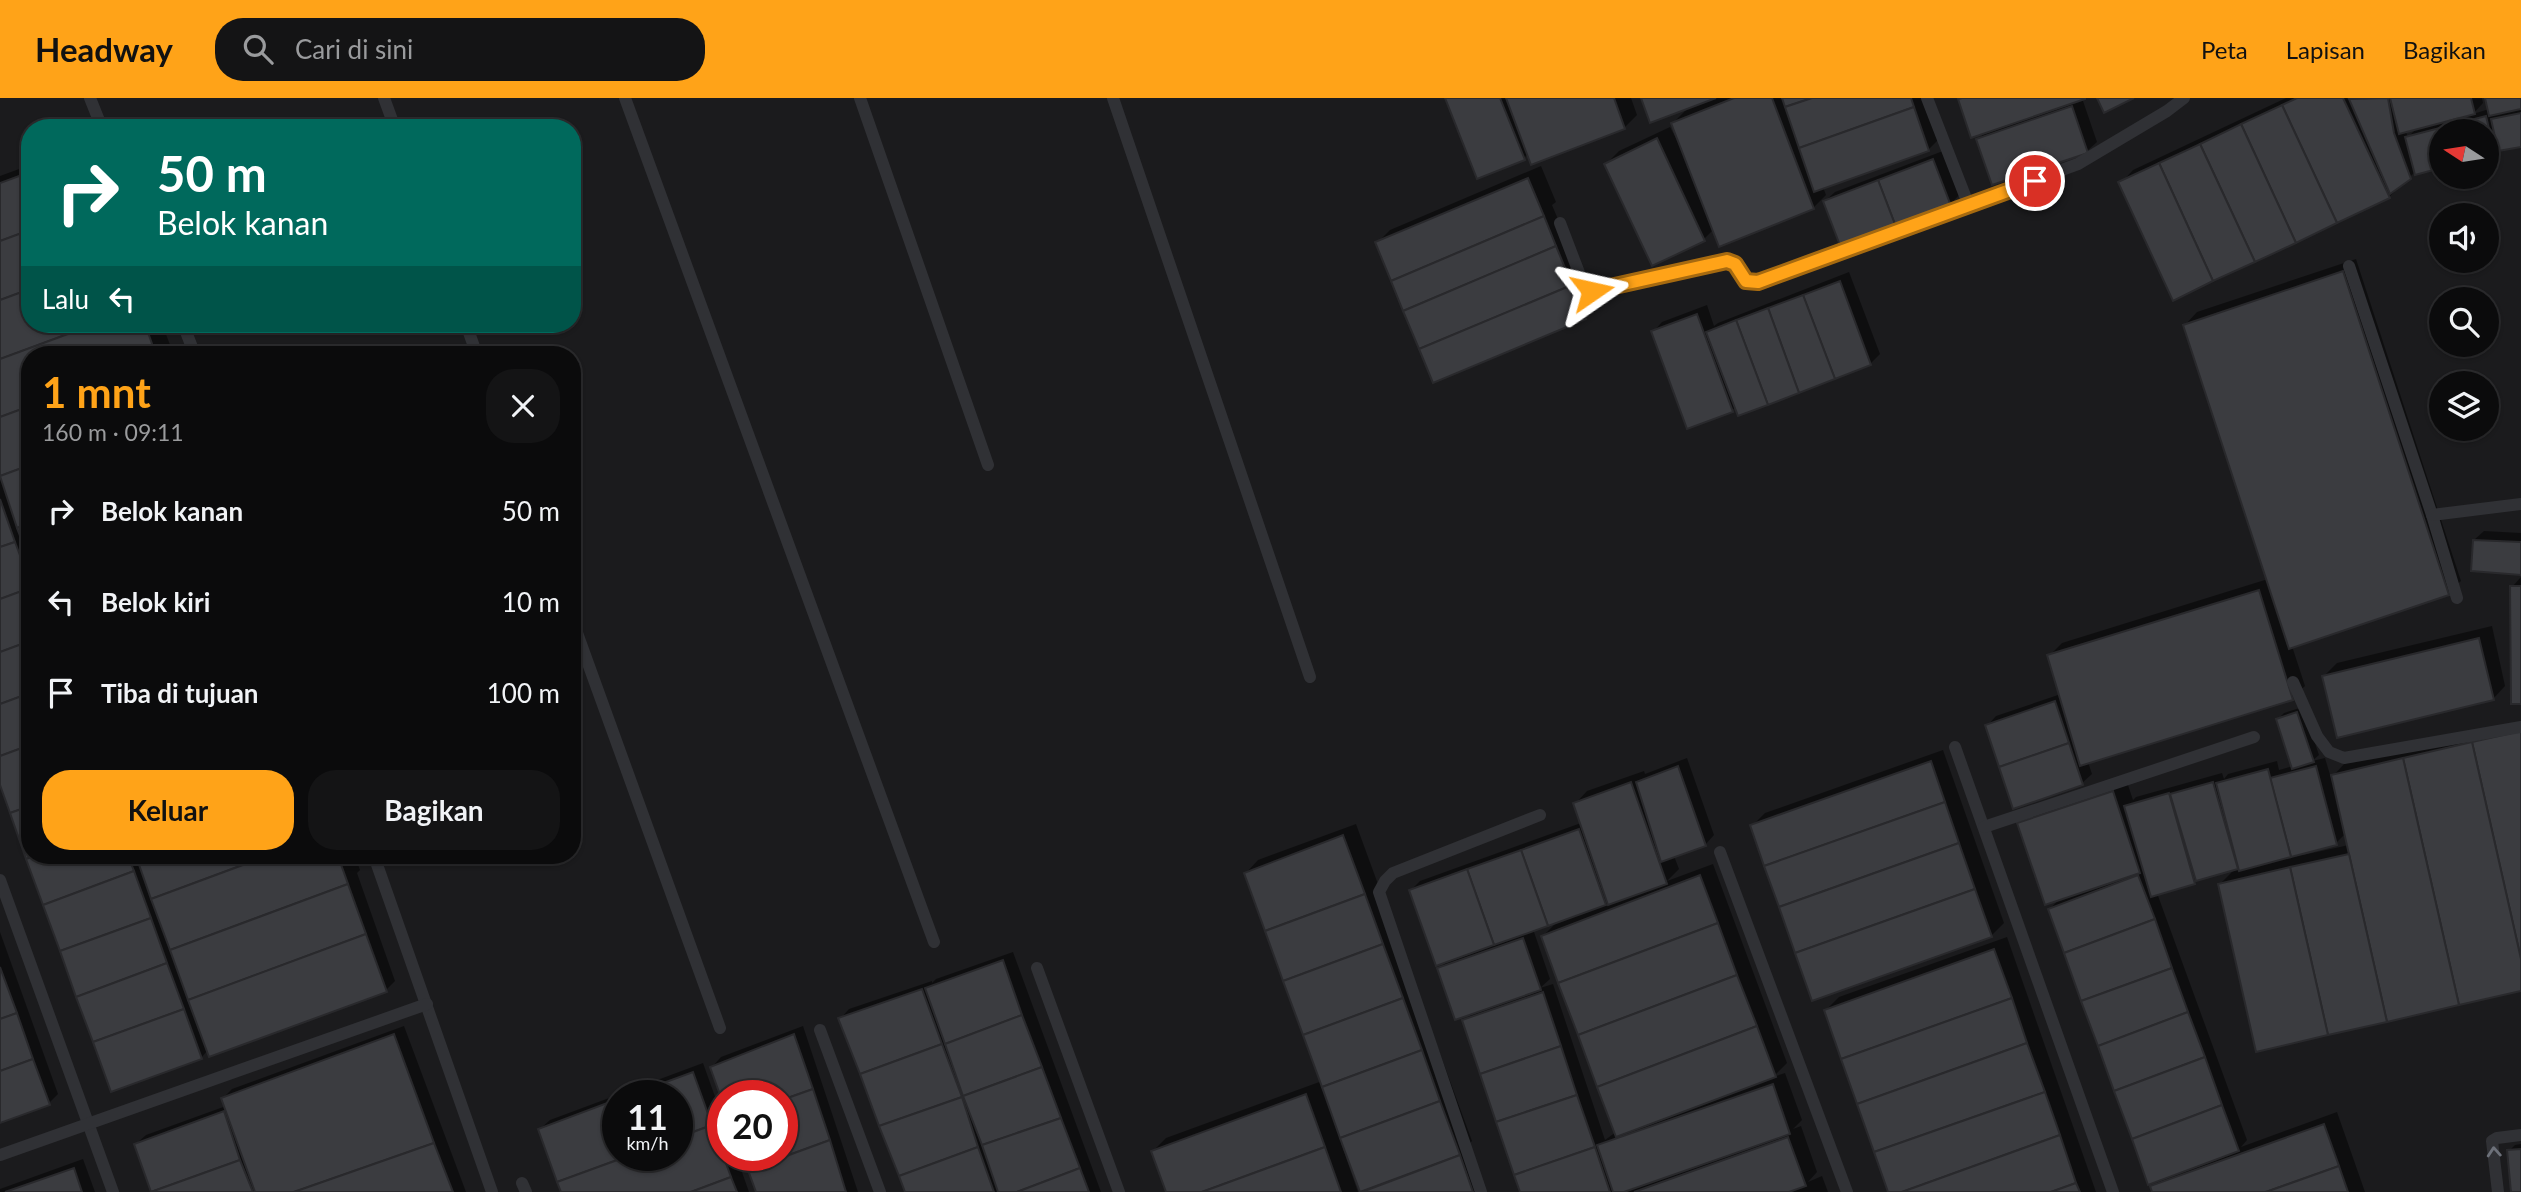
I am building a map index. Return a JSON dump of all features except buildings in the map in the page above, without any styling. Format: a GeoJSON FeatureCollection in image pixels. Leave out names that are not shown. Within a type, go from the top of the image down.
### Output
{"type":"FeatureCollection","features":[{"type":"Feature","properties":{"kind":"lane"},"geometry":{"type":"LineString","coordinates":[[90,98],[98,119]]}},
{"type":"Feature","properties":{"kind":"lane"},"geometry":{"type":"LineString","coordinates":[[384,98],[392,119]]}},
{"type":"Feature","properties":{"kind":"lane"},"geometry":{"type":"LineString","coordinates":[[625,98],[934,942]]}},
{"type":"Feature","properties":{"kind":"lane"},"geometry":{"type":"LineString","coordinates":[[860,98],[988,465]]}},
{"type":"Feature","properties":{"kind":"lane"},"geometry":{"type":"LineString","coordinates":[[1113,98],[1310,677]]}},
{"type":"Feature","properties":{"kind":"lane"},"geometry":{"type":"LineString","coordinates":[[1927,98],[1969,206]]}},
{"type":"Feature","properties":{"kind":"lane"},"geometry":{"type":"LineString","coordinates":[[1560,223],[1581,278],[1592,291],[1727,261],[1735,264],[1746,281],[1758,282],[2078,164],[2184,98]]}},
{"type":"Feature","properties":{"kind":"lane"},"geometry":{"type":"LineString","coordinates":[[2349,266],[2457,598]]}},
{"type":"Feature","properties":{"kind":"lane"},"geometry":{"type":"LineString","coordinates":[[2432,515],[2521,504]]}},
{"type":"Feature","properties":{"kind":"lane"},"geometry":{"type":"LineString","coordinates":[[581,644],[720,1028]]}},
{"type":"Feature","properties":{"kind":"lane"},"geometry":{"type":"LineString","coordinates":[[2293,681],[2317,736],[2329,752],[2344,758],[2521,727]]}},
{"type":"Feature","properties":{"kind":"lane"},"geometry":{"type":"LineString","coordinates":[[1984,827],[2254,737]]}},
{"type":"Feature","properties":{"kind":"lane"},"geometry":{"type":"LineString","coordinates":[[1955,747],[2113,1192]]}},
{"type":"Feature","properties":{"kind":"lane"},"geometry":{"type":"LineString","coordinates":[[1480,1192],[1380,892],[1393,873],[1540,815]]}},
{"type":"Feature","properties":{"kind":"lane"},"geometry":{"type":"LineString","coordinates":[[1720,852],[1847,1192]]}},
{"type":"Feature","properties":{"kind":"lane"},"geometry":{"type":"LineString","coordinates":[[377,864],[492,1192]]}},
{"type":"Feature","properties":{"kind":"lane"},"geometry":{"type":"LineString","coordinates":[[0,880],[113,1192]]}},
{"type":"Feature","properties":{"kind":"lane"},"geometry":{"type":"LineString","coordinates":[[1037,968],[1119,1192]]}},
{"type":"Feature","properties":{"kind":"lane"},"geometry":{"type":"LineString","coordinates":[[0,1155],[87,1122],[427,1004]]}},
{"type":"Feature","properties":{"kind":"lane"},"geometry":{"type":"LineString","coordinates":[[820,1030],[880,1192]]}},
{"type":"Feature","properties":{"kind":"lane"},"geometry":{"type":"LineString","coordinates":[[2498,1192],[2492,1141],[2521,1135]]}},
{"type":"Feature","properties":{"kind":"shaded area"},"geometry":{"type":"Polygon","coordinates":[[[0,98],[2521,98],[2521,1192],[0,1192],[0,98]]]}},
{"type":"Feature","properties":{"kind":"route"},"geometry":{"type":"LineString","coordinates":[[1592,291],[1727,261],[1735,264],[1746,281],[1758,282],[2035,181]]}}]}
